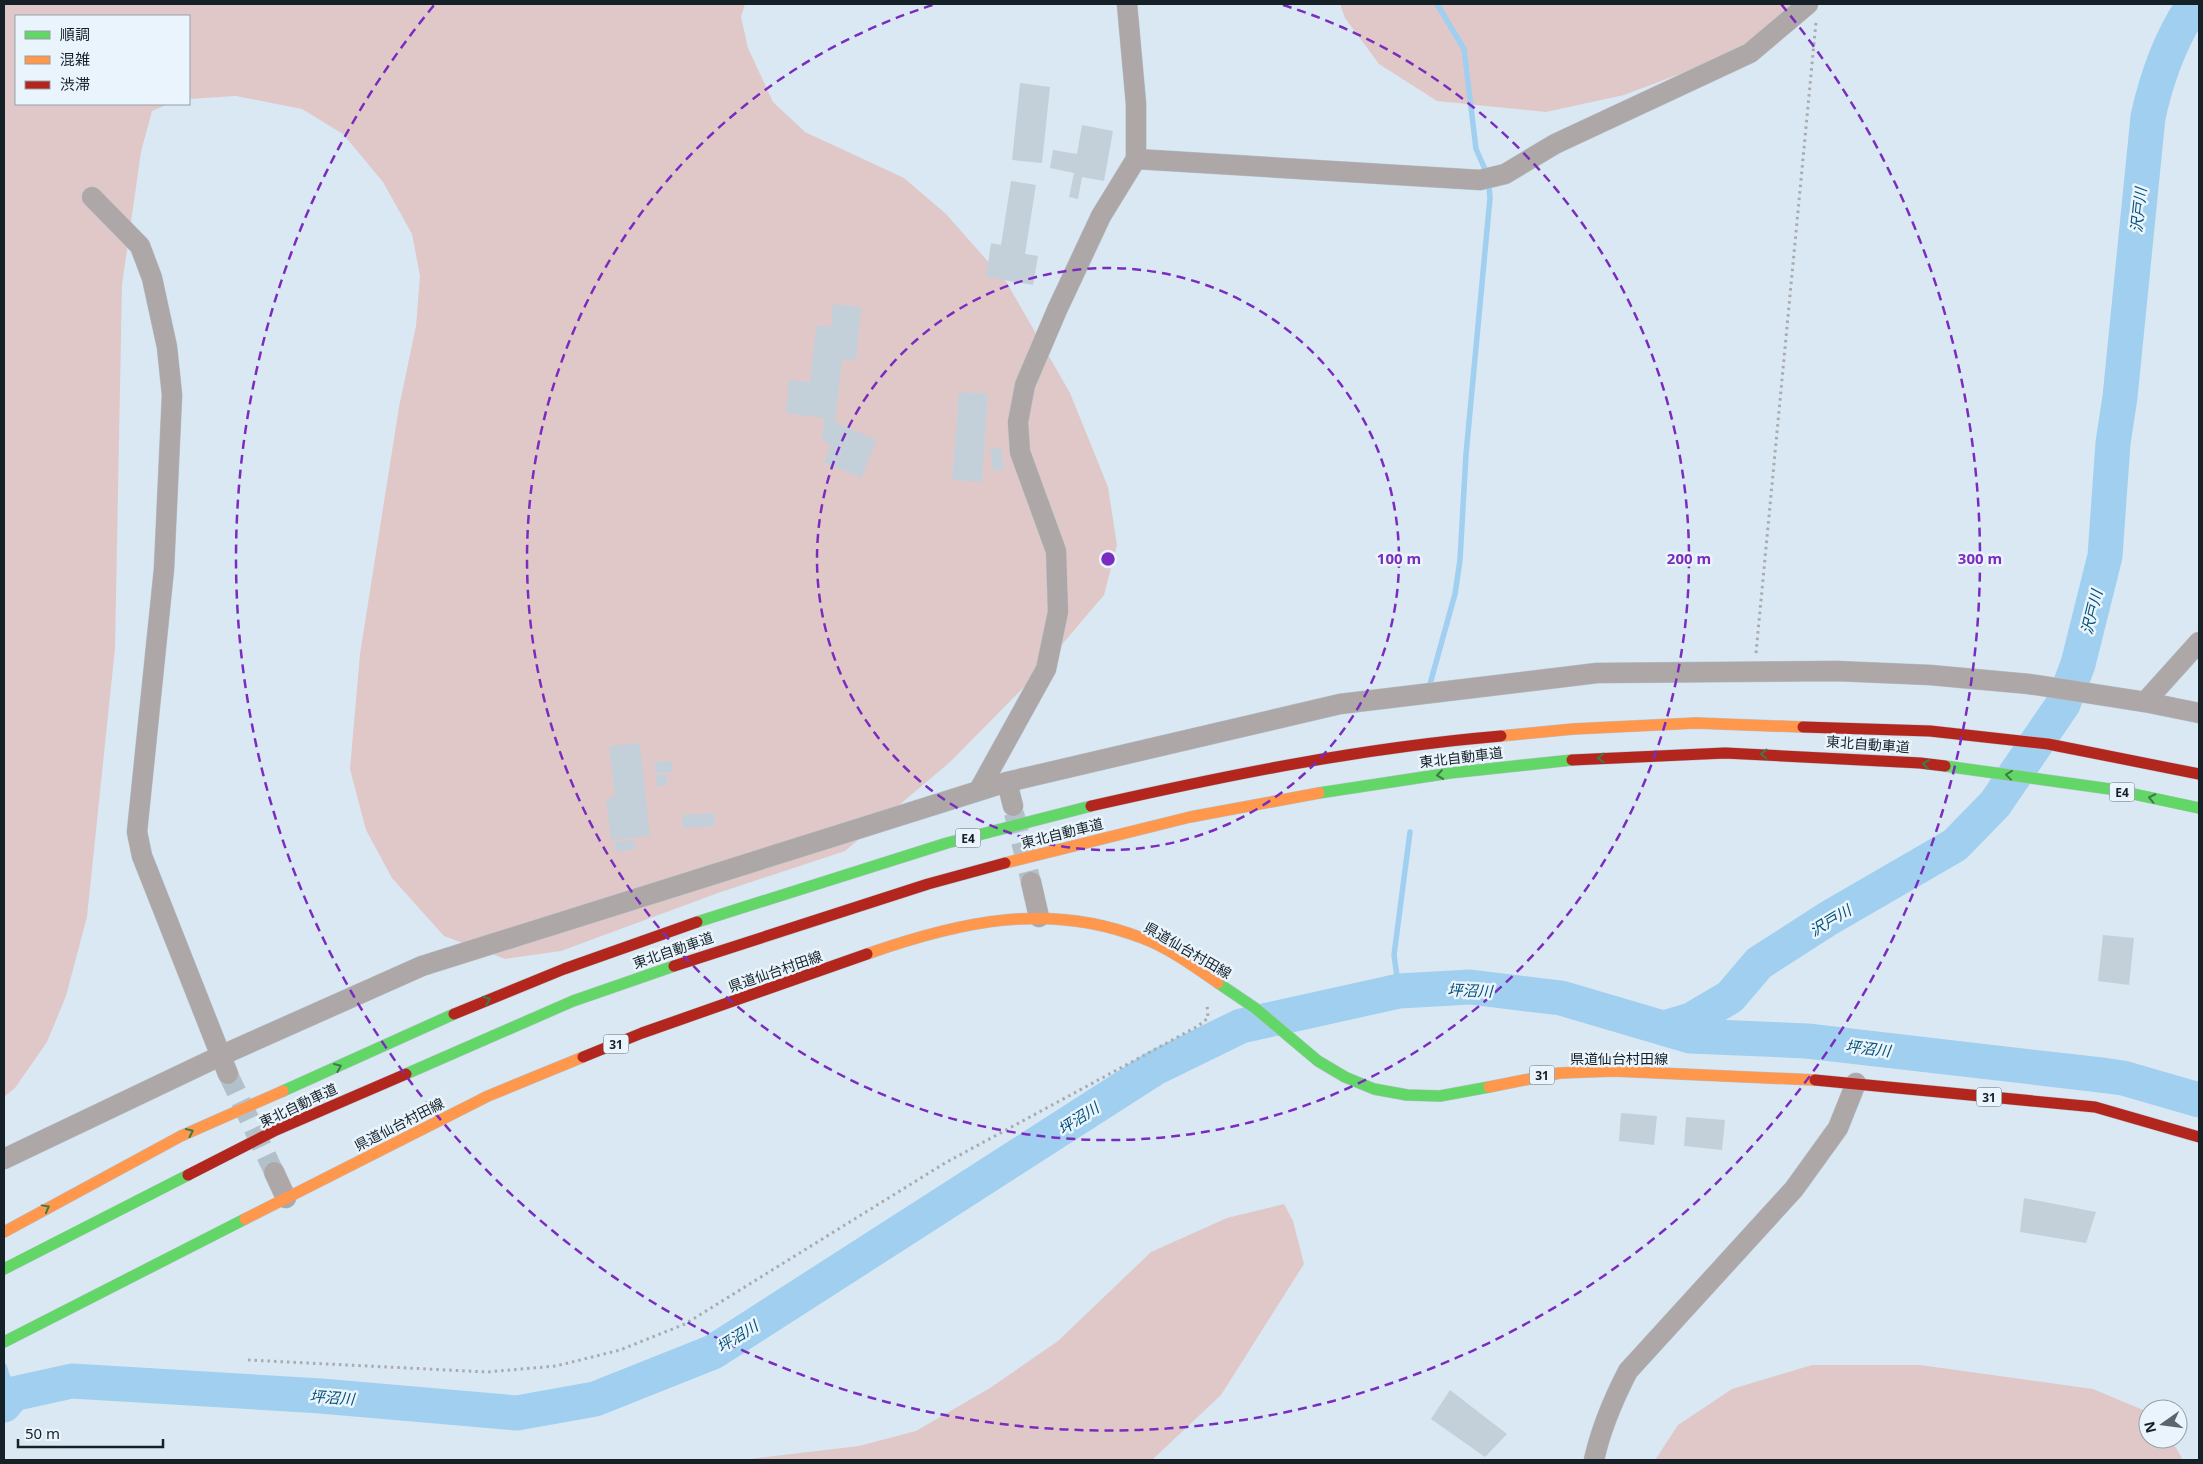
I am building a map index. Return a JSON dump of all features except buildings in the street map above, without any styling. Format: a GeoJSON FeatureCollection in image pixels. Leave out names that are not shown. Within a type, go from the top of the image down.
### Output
{"type":"FeatureCollection","features":[{"type":"Feature","properties":{"kind":"main road","name":"東北自動車道"},"geometry":{"type":"LineString","coordinates":[[4,1232],[181,1136],[477,1004],[564,969],[681,927],[824,880],[947,843],[1065,812],[1237,773],[1348,754],[1451,740],[1573,729],[1696,723],[1813,725],[1930,731],[2068,747],[2199,774]]}},
{"type":"Feature","properties":{"kind":"main road","name":"東北自動車道"},"geometry":{"type":"LineString","coordinates":[[4,1269],[274,1131],[573,1001],[740,943],[928,884],[1072,845],[1190,817],[1344,788],[1460,772],[1581,759],[1724,753],[1782,754],[1920,763],[2110,789],[2199,808]]}},
{"type":"Feature","properties":{"kind":"main road","name":"県道仙台村田線"},"geometry":{"type":"LineString","coordinates":[[4,1342],[488,1096],[642,1033],[896,944],[955,927],[1000,919],[1039,917],[1108,928],[1143,938],[1196,968],[1255,1008],[1318,1061],[1345,1077],[1374,1089],[1407,1095],[1440,1096],[1560,1073],[1614,1071],[1856,1084],[2095,1107],[2199,1137]]}},
{"type":"Feature","properties":{"kind":"street"},"geometry":{"type":"LineString","coordinates":[[979,790],[1046,669],[1058,612],[1056,551],[1020,452],[1018,422],[1025,385],[1100,216],[1136,159],[1136,104],[1127,4]]}},
{"type":"Feature","properties":{"kind":"street"},"geometry":{"type":"LineString","coordinates":[[1136,159],[1487,179],[1555,144],[1750,53],[1812,9]]}},
{"type":"Feature","properties":{"kind":"street"},"geometry":{"type":"LineString","coordinates":[[92,197],[140,246],[152,278],[167,347],[172,395],[164,569],[136,832],[142,856],[224,1065]]}},
{"type":"Feature","properties":{"kind":"street"},"geometry":{"type":"LineString","coordinates":[[2145,702],[2199,642]]}},
{"type":"Feature","properties":{"kind":"street"},"geometry":{"type":"LineString","coordinates":[[4,1159],[224,1065],[422,966],[832,839],[1007,782],[1340,704],[1597,673],[1836,671],[1930,675],[2030,684],[2145,702],[2199,713]]}},
{"type":"Feature","properties":{"kind":"street"},"geometry":{"type":"LineString","coordinates":[[1007,782],[1013,806]]}},
{"type":"Feature","properties":{"kind":"street"},"geometry":{"type":"LineString","coordinates":[[1032,882],[1039,917]]}},
{"type":"Feature","properties":{"kind":"street"},"geometry":{"type":"LineString","coordinates":[[1594,1460],[1600,1433],[1610,1407],[1628,1371],[1794,1189],[1838,1128],[1856,1084]]}},
{"type":"Feature","properties":{"kind":"street"},"geometry":{"type":"LineString","coordinates":[[274,1172],[286,1198]]}},
{"type":"Feature","properties":{"kind":"path"},"geometry":{"type":"LineString","coordinates":[[1754,672],[1812,9]]}},
{"type":"Feature","properties":{"kind":"path"},"geometry":{"type":"LineString","coordinates":[[248,1360],[487,1372],[556,1366],[620,1350],[685,1324],[945,1163],[1198,1026],[1208,1018],[1207,1002],[1204,997]]}},
{"type":"Feature","properties":{"kind":"shaded area"},"geometry":{"type":"Polygon","coordinates":[[[4,4],[745,4],[741,17],[748,48],[773,102],[805,132],[904,178],[946,214],[1007,283],[1070,393],[1108,487],[1117,545],[1104,595],[1037,674],[950,762],[845,851],[718,893],[561,951],[505,959],[444,936],[392,878],[366,830],[350,769],[360,654],[399,407],[416,326],[420,276],[412,234],[383,182],[343,134],[302,109],[236,96],[190,99],[190,15],[15,15],[15,105],[166,105],[152,111],[141,152],[122,285],[115,648],[87,917],[66,996],[47,1042],[15,1088],[4,1097],[4,4]]]}},
{"type":"Feature","properties":{"kind":"shaded area"},"geometry":{"type":"Polygon","coordinates":[[[1340,4],[1819,4],[1709,63],[1624,95],[1546,112],[1437,101],[1379,64],[1345,18],[1340,4]]]}},
{"type":"Feature","properties":{"kind":"shaded area"},"geometry":{"type":"Polygon","coordinates":[[[1284,1204],[1293,1221],[1304,1264],[1221,1395],[1152,1460],[741,1460],[859,1446],[916,1431],[990,1388],[1058,1341],[1151,1252],[1227,1218],[1284,1204]]]}},
{"type":"Feature","properties":{"kind":"shaded area"},"geometry":{"type":"Polygon","coordinates":[[[1812,1365],[1920,1365],[2093,1389],[2138,1408],[2138,1449],[2177,1449],[2183,1460],[1655,1460],[1678,1425],[1732,1389],[1812,1365]]]}},
{"type":"Feature","properties":{"kind":"waterway"},"geometry":{"type":"LineString","coordinates":[[1430,684],[1455,594],[1460,560],[1466,454],[1490,198],[1488,176],[1476,149],[1464,49],[1437,4]]}},
{"type":"Feature","properties":{"kind":"waterway","name":"沢戸川"},"geometry":{"type":"LineString","coordinates":[[1664,1028],[1691,1020],[1730,997],[1759,963],[1829,918],[1955,845],[1995,804],[2063,704],[2078,664],[2105,556],[2113,443],[2120,397],[2148,117],[2165,58],[2194,4]]}},
{"type":"Feature","properties":{"kind":"waterway"},"geometry":{"type":"LineString","coordinates":[[1399,991],[1394,955],[1410,832]]}},
{"type":"Feature","properties":{"kind":"waterway","name":"坪沼川"},"geometry":{"type":"LineString","coordinates":[[4,1405],[13,1394],[72,1381],[321,1396],[517,1413],[595,1399],[713,1352],[1155,1068],[1241,1026],[1399,991],[1470,987],[1561,998],[1690,1036],[1807,1041],[2101,1075],[2123,1078],[2199,1100]]}},
{"type":"Feature","properties":{"kind":"waterway"},"geometry":{"type":"LineString","coordinates":[[4,1366],[13,1394]]}},
{"type":"Feature","properties":{"kind":"tunnel"},"geometry":{"type":"LineString","coordinates":[[1014,813],[1031,882]]}},
{"type":"Feature","properties":{"kind":"tunnel"},"geometry":{"type":"LineString","coordinates":[[228,1074],[274,1172]]}},
{"type":"Feature","properties":{"kind":"traffic: fast"},"geometry":{"type":"LineString","coordinates":[[1319,793],[1450,773],[1572,760]]}},
{"type":"Feature","properties":{"kind":"traffic: fast"},"geometry":{"type":"LineString","coordinates":[[1945,766],[2110,789],[2199,808]]}},
{"type":"Feature","properties":{"kind":"traffic: fast"},"geometry":{"type":"LineString","coordinates":[[697,922],[947,843],[1091,806]]}},
{"type":"Feature","properties":{"kind":"traffic: fast"},"geometry":{"type":"LineString","coordinates":[[406,1074],[573,1001],[674,966]]}},
{"type":"Feature","properties":{"kind":"traffic: fast"},"geometry":{"type":"LineString","coordinates":[[1218,983],[1255,1008],[1318,1061],[1345,1077],[1374,1089],[1407,1095],[1440,1096],[1489,1087]]}},
{"type":"Feature","properties":{"kind":"traffic: fast"},"geometry":{"type":"LineString","coordinates":[[283,1091],[454,1014]]}},
{"type":"Feature","properties":{"kind":"traffic: fast"},"geometry":{"type":"LineString","coordinates":[[4,1269],[188,1175]]}},
{"type":"Feature","properties":{"kind":"traffic: fast"},"geometry":{"type":"LineString","coordinates":[[4,1342],[245,1219]]}},
{"type":"Feature","properties":{"kind":"traffic: slow"},"geometry":{"type":"LineString","coordinates":[[1501,736],[1573,729],[1696,723],[1803,727]]}},
{"type":"Feature","properties":{"kind":"traffic: slow"},"geometry":{"type":"LineString","coordinates":[[1005,863],[1190,817],[1319,793]]}},
{"type":"Feature","properties":{"kind":"traffic: slow"},"geometry":{"type":"LineString","coordinates":[[867,954],[935,933],[969,925],[1003,920],[1038,918],[1072,920],[1107,927],[1152,942],[1182,958],[1218,983]]}},
{"type":"Feature","properties":{"kind":"traffic: slow"},"geometry":{"type":"LineString","coordinates":[[245,1219],[488,1096],[583,1057]]}},
{"type":"Feature","properties":{"kind":"traffic: slow"},"geometry":{"type":"LineString","coordinates":[[1489,1087],[1560,1073],[1614,1071],[1815,1080]]}},
{"type":"Feature","properties":{"kind":"traffic: slow"},"geometry":{"type":"LineString","coordinates":[[4,1232],[181,1136],[283,1091]]}},
{"type":"Feature","properties":{"kind":"traffic: jam"},"geometry":{"type":"LineString","coordinates":[[1803,727],[1930,731],[2048,744],[2199,774]]}},
{"type":"Feature","properties":{"kind":"traffic: jam"},"geometry":{"type":"LineString","coordinates":[[1091,806],[1244,773],[1345,755],[1501,736]]}},
{"type":"Feature","properties":{"kind":"traffic: jam"},"geometry":{"type":"LineString","coordinates":[[1572,760],[1725,753],[1920,763],[1945,766]]}},
{"type":"Feature","properties":{"kind":"traffic: jam"},"geometry":{"type":"LineString","coordinates":[[674,966],[928,884],[1005,863]]}},
{"type":"Feature","properties":{"kind":"traffic: jam"},"geometry":{"type":"LineString","coordinates":[[454,1014],[564,969],[697,922]]}},
{"type":"Feature","properties":{"kind":"traffic: jam"},"geometry":{"type":"LineString","coordinates":[[583,1057],[642,1033],[867,954]]}},
{"type":"Feature","properties":{"kind":"traffic: jam"},"geometry":{"type":"LineString","coordinates":[[188,1175],[274,1131],[406,1074]]}},
{"type":"Feature","properties":{"kind":"traffic: jam"},"geometry":{"type":"LineString","coordinates":[[1815,1080],[2095,1107],[2199,1137]]}}]}
